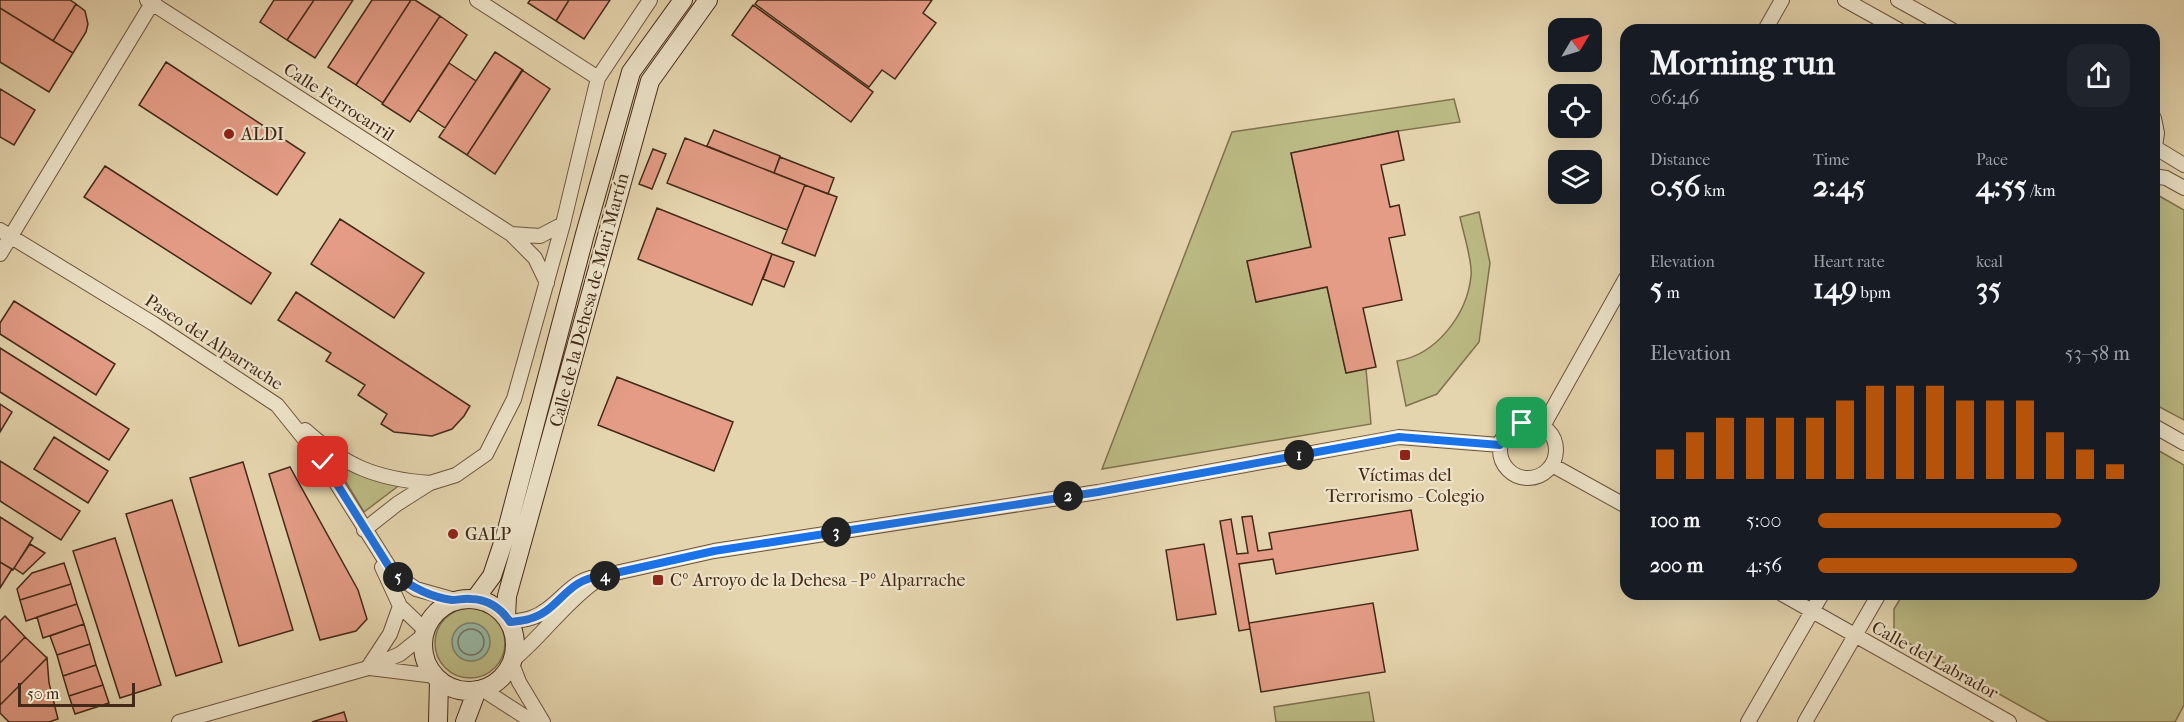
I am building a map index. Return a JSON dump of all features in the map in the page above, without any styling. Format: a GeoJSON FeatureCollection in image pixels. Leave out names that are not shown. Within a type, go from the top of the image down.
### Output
{"type":"FeatureCollection","features":[{"type":"Feature","properties":{"kind":"street"},"geometry":{"type":"LineString","coordinates":[[477,0],[598,78]]}},
{"type":"Feature","properties":{"kind":"street"},"geometry":{"type":"LineString","coordinates":[[364,530],[397,504],[430,483],[456,475],[486,454],[514,399],[563,224],[598,78],[650,0]]}},
{"type":"Feature","properties":{"kind":"street","name":"Calle de la Dehesa de Mari Martín"},"geometry":{"type":"LineString","coordinates":[[475,598],[492,576],[505,537],[582,245],[631,72],[683,0]]}},
{"type":"Feature","properties":{"kind":"street","name":"Calle de la Dehesa de Mari Martín"},"geometry":{"type":"LineString","coordinates":[[508,619],[507,596],[650,81],[708,0]]}},
{"type":"Feature","properties":{"kind":"street"},"geometry":{"type":"LineString","coordinates":[[1768,24],[1782,0]]}},
{"type":"Feature","properties":{"kind":"street"},"geometry":{"type":"LineString","coordinates":[[1845,0],[1888,24]]}},
{"type":"Feature","properties":{"kind":"street"},"geometry":{"type":"LineString","coordinates":[[1898,0],[1941,24]]}},
{"type":"Feature","properties":{"kind":"street"},"geometry":{"type":"LineString","coordinates":[[0,254],[5,233],[151,1]]}},
{"type":"Feature","properties":{"kind":"street","name":"Calle Ferrocarril"},"geometry":{"type":"LineString","coordinates":[[151,1],[511,234],[535,258],[547,283]]}},
{"type":"Feature","properties":{"kind":"street"},"geometry":{"type":"LineString","coordinates":[[2160,153],[2184,165]]}},
{"type":"Feature","properties":{"kind":"street"},"geometry":{"type":"LineString","coordinates":[[2160,177],[2184,188]]}},
{"type":"Feature","properties":{"kind":"street","name":"Calle Ferrocarril"},"geometry":{"type":"LineString","coordinates":[[511,234],[540,236],[563,224]]}},
{"type":"Feature","properties":{"kind":"street","name":"Paseo del Alparrache"},"geometry":{"type":"LineString","coordinates":[[5,233],[154,324],[277,405],[323,462],[393,573],[426,593],[455,600]]}},
{"type":"Feature","properties":{"kind":"street"},"geometry":{"type":"LineString","coordinates":[[1543,426],[1620,289]]}},
{"type":"Feature","properties":{"kind":"street"},"geometry":{"type":"LineString","coordinates":[[277,405],[318,441],[361,469],[412,482],[430,483]]}},
{"type":"Feature","properties":{"kind":"street"},"geometry":{"type":"LineString","coordinates":[[1533,422],[1543,426],[1551,434],[1555,443],[1556,454],[1552,465],[1545,473],[1534,477],[1523,478],[1513,474],[1505,466],[1501,456],[1500,445],[1504,435],[1512,427],[1522,423],[1533,422]]}},
{"type":"Feature","properties":{"kind":"street"},"geometry":{"type":"LineString","coordinates":[[2160,429],[2184,443]]}},
{"type":"Feature","properties":{"kind":"street"},"geometry":{"type":"LineString","coordinates":[[508,619],[529,620],[539,615],[579,582],[589,577],[714,551],[1098,492],[1399,437],[1500,445]]}},
{"type":"Feature","properties":{"kind":"street"},"geometry":{"type":"LineString","coordinates":[[1552,465],[1620,503]]}},
{"type":"Feature","properties":{"kind":"street","name":"Paseo del Alparrache"},"geometry":{"type":"LineString","coordinates":[[364,530],[400,606],[424,633]]}},
{"type":"Feature","properties":{"kind":"street"},"geometry":{"type":"LineString","coordinates":[[512,662],[575,597],[602,576]]}},
{"type":"Feature","properties":{"kind":"street"},"geometry":{"type":"LineString","coordinates":[[179,722],[368,668],[400,654],[424,633],[432,617],[442,607],[455,600],[475,598],[497,608],[508,619],[515,634],[516,647],[512,662],[504,675],[494,684],[479,690],[463,691],[450,687],[437,678],[427,664],[423,650],[424,633]]}},
{"type":"Feature","properties":{"kind":"street","name":"Calle del Labrador"},"geometry":{"type":"LineString","coordinates":[[1793,600],[2009,722]]}},
{"type":"Feature","properties":{"kind":"street"},"geometry":{"type":"LineString","coordinates":[[1748,722],[1818,600]]}},
{"type":"Feature","properties":{"kind":"street"},"geometry":{"type":"LineString","coordinates":[[1805,722],[1876,600]]}},
{"type":"Feature","properties":{"kind":"street"},"geometry":{"type":"LineString","coordinates":[[368,668],[387,641],[400,606]]}},
{"type":"Feature","properties":{"kind":"street"},"geometry":{"type":"LineString","coordinates":[[512,662],[519,682],[543,722]]}},
{"type":"Feature","properties":{"kind":"street"},"geometry":{"type":"LineString","coordinates":[[368,668],[437,678]]}},
{"type":"Feature","properties":{"kind":"street"},"geometry":{"type":"LineString","coordinates":[[437,678],[438,722]]}},
{"type":"Feature","properties":{"kind":"street"},"geometry":{"type":"LineString","coordinates":[[465,722],[479,690]]}},
{"type":"Feature","properties":{"kind":"street"},"geometry":{"type":"LineString","coordinates":[[479,690],[533,722]]}},
{"type":"Feature","properties":{"kind":"shaded area"},"geometry":{"type":"Polygon","coordinates":[[[1454,99],[1460,122],[1398,131],[1291,153],[1311,247],[1247,261],[1256,302],[1327,287],[1346,372],[1366,369],[1371,424],[1102,469],[1232,132],[1454,99]]]}},
{"type":"Feature","properties":{"kind":"shaded area"},"geometry":{"type":"Polygon","coordinates":[[[2160,196],[2184,210],[2184,420],[2160,407],[2160,196]]]}},
{"type":"Feature","properties":{"kind":"shaded area"},"geometry":{"type":"Polygon","coordinates":[[[1479,212],[1490,263],[1479,342],[1437,394],[1406,406],[1397,361],[1424,351],[1447,331],[1456,318],[1468,291],[1471,276],[1460,217],[1479,212]]]}},
{"type":"Feature","properties":{"kind":"shaded area"},"geometry":{"type":"Polygon","coordinates":[[[2160,451],[2184,465],[2184,705],[2175,722],[2049,722],[1903,640],[1894,631],[1894,609],[1899,600],[2160,600],[2160,451]]]}},
{"type":"Feature","properties":{"kind":"shaded area"},"geometry":{"type":"Polygon","coordinates":[[[334,462],[371,478],[401,484],[364,512],[334,462]]]}},
{"type":"Feature","properties":{"kind":"shaded area"},"geometry":{"type":"Polygon","coordinates":[[[470,608],[483,611],[495,618],[502,630],[505,643],[502,656],[495,668],[483,675],[470,678],[457,675],[445,668],[438,656],[435,643],[438,630],[445,618],[457,611],[470,608]]]}},
{"type":"Feature","properties":{"kind":"shaded area"},"geometry":{"type":"Polygon","coordinates":[[[1369,692],[1374,722],[1276,722],[1274,707],[1369,692]]]}},
{"type":"Feature","properties":{"kind":"water"},"geometry":{"type":"Polygon","coordinates":[[[471,623],[485,628],[490,642],[485,656],[471,661],[457,656],[452,642],[457,628],[471,623]]]}},
{"type":"Feature","properties":{"kind":"building"},"geometry":{"type":"Polygon","coordinates":[[[0,0],[70,0],[76,4],[53,41],[0,8],[0,0]]]}},
{"type":"Feature","properties":{"kind":"building"},"geometry":{"type":"Polygon","coordinates":[[[274,0],[314,0],[287,40],[260,22],[274,0]]]}},
{"type":"Feature","properties":{"kind":"building"},"geometry":{"type":"Polygon","coordinates":[[[314,0],[353,0],[315,58],[287,40],[314,0]]]}},
{"type":"Feature","properties":{"kind":"building"},"geometry":{"type":"Polygon","coordinates":[[[372,0],[411,0],[356,85],[328,67],[372,0]]]}},
{"type":"Feature","properties":{"kind":"building"},"geometry":{"type":"Polygon","coordinates":[[[411,0],[415,0],[440,16],[383,103],[356,85],[411,0]]]}},
{"type":"Feature","properties":{"kind":"building"},"geometry":{"type":"Polygon","coordinates":[[[530,0],[569,0],[556,21],[528,3],[530,0]]]}},
{"type":"Feature","properties":{"kind":"building"},"geometry":{"type":"Polygon","coordinates":[[[569,0],[610,0],[584,39],[556,21],[569,0]]]}},
{"type":"Feature","properties":{"kind":"building"},"geometry":{"type":"Polygon","coordinates":[[[758,0],[932,0],[923,13],[936,23],[895,79],[882,70],[869,87],[755,4],[758,0]]]}},
{"type":"Feature","properties":{"kind":"building"},"geometry":{"type":"Polygon","coordinates":[[[76,4],[85,11],[88,24],[86,32],[73,53],[53,41],[76,4]]]}},
{"type":"Feature","properties":{"kind":"building"},"geometry":{"type":"Polygon","coordinates":[[[753,5],[873,92],[851,122],[732,35],[753,5]]]}},
{"type":"Feature","properties":{"kind":"building"},"geometry":{"type":"Polygon","coordinates":[[[0,8],[73,53],[49,92],[0,62],[0,8]]]}},
{"type":"Feature","properties":{"kind":"building"},"geometry":{"type":"Polygon","coordinates":[[[440,16],[467,35],[410,122],[382,104],[440,16]]]}},
{"type":"Feature","properties":{"kind":"building"},"geometry":{"type":"Polygon","coordinates":[[[495,52],[523,70],[467,155],[439,137],[495,52]]]}},
{"type":"Feature","properties":{"kind":"building","name":"ALDI"},"geometry":{"type":"Polygon","coordinates":[[[166,62],[305,153],[277,195],[139,105],[166,62]]]}},
{"type":"Feature","properties":{"kind":"building"},"geometry":{"type":"Polygon","coordinates":[[[449,63],[476,81],[445,128],[418,110],[449,63]]]}},
{"type":"Feature","properties":{"kind":"building"},"geometry":{"type":"Polygon","coordinates":[[[522,70],[550,89],[495,174],[467,155],[522,70]]]}},
{"type":"Feature","properties":{"kind":"building"},"geometry":{"type":"Polygon","coordinates":[[[0,89],[35,110],[14,145],[0,137],[0,89]]]}},
{"type":"Feature","properties":{"kind":"building"},"geometry":{"type":"Polygon","coordinates":[[[714,130],[780,156],[774,173],[707,146],[714,130]]]}},
{"type":"Feature","properties":{"kind":"building"},"geometry":{"type":"Polygon","coordinates":[[[1398,131],[1404,160],[1381,165],[1390,207],[1399,205],[1405,235],[1389,238],[1402,300],[1363,308],[1376,367],[1346,373],[1327,287],[1256,302],[1247,261],[1311,247],[1291,153],[1398,131]]]}},
{"type":"Feature","properties":{"kind":"building"},"geometry":{"type":"Polygon","coordinates":[[[685,138],[805,185],[787,230],[667,183],[685,138]]]}},
{"type":"Feature","properties":{"kind":"building"},"geometry":{"type":"Polygon","coordinates":[[[653,149],[666,154],[652,189],[639,184],[653,149]]]}},
{"type":"Feature","properties":{"kind":"building"},"geometry":{"type":"Polygon","coordinates":[[[780,157],[834,178],[828,194],[774,173],[780,157]]]}},
{"type":"Feature","properties":{"kind":"building"},"geometry":{"type":"Polygon","coordinates":[[[105,166],[271,273],[251,304],[84,197],[105,166]]]}},
{"type":"Feature","properties":{"kind":"building"},"geometry":{"type":"Polygon","coordinates":[[[805,185],[837,197],[815,256],[782,243],[805,185]]]}},
{"type":"Feature","properties":{"kind":"building"},"geometry":{"type":"Polygon","coordinates":[[[657,208],[772,254],[752,305],[638,259],[657,208]]]}},
{"type":"Feature","properties":{"kind":"building"},"geometry":{"type":"Polygon","coordinates":[[[340,219],[424,273],[394,318],[311,264],[340,219]]]}},
{"type":"Feature","properties":{"kind":"building"},"geometry":{"type":"Polygon","coordinates":[[[772,254],[794,262],[784,287],[763,279],[772,254]]]}},
{"type":"Feature","properties":{"kind":"building"},"geometry":{"type":"Polygon","coordinates":[[[296,292],[470,406],[464,416],[452,429],[432,436],[394,432],[381,424],[387,414],[358,395],[365,385],[326,361],[331,353],[278,320],[296,292]]]}},
{"type":"Feature","properties":{"kind":"building"},"geometry":{"type":"Polygon","coordinates":[[[14,301],[115,364],[96,395],[0,334],[0,323],[14,301]]]}},
{"type":"Feature","properties":{"kind":"building"},"geometry":{"type":"Polygon","coordinates":[[[0,348],[129,429],[109,460],[0,392],[0,348]]]}},
{"type":"Feature","properties":{"kind":"building"},"geometry":{"type":"Polygon","coordinates":[[[617,377],[733,422],[714,471],[598,425],[617,377]]]}},
{"type":"Feature","properties":{"kind":"building"},"geometry":{"type":"Polygon","coordinates":[[[0,404],[12,412],[0,432],[0,404]]]}},
{"type":"Feature","properties":{"kind":"building"},"geometry":{"type":"Polygon","coordinates":[[[54,437],[108,471],[88,503],[34,469],[54,437]]]}},
{"type":"Feature","properties":{"kind":"building"},"geometry":{"type":"Polygon","coordinates":[[[0,461],[80,511],[61,540],[0,501],[0,461]]]}},
{"type":"Feature","properties":{"kind":"building"},"geometry":{"type":"Polygon","coordinates":[[[243,462],[293,630],[239,646],[190,478],[243,462]]]}},
{"type":"Feature","properties":{"kind":"building"},"geometry":{"type":"Polygon","coordinates":[[[290,467],[358,590],[367,619],[356,631],[320,640],[269,474],[290,467]]]}},
{"type":"Feature","properties":{"kind":"building"},"geometry":{"type":"Polygon","coordinates":[[[172,500],[222,662],[176,676],[126,514],[172,500]]]}},
{"type":"Feature","properties":{"kind":"building"},"geometry":{"type":"Polygon","coordinates":[[[1411,510],[1418,550],[1276,574],[1273,559],[1239,564],[1250,629],[1239,631],[1220,521],[1231,519],[1237,554],[1248,553],[1242,517],[1252,516],[1258,551],[1272,549],[1269,533],[1411,510]]]}},
{"type":"Feature","properties":{"kind":"building"},"geometry":{"type":"Polygon","coordinates":[[[0,517],[33,538],[13,570],[0,562],[0,517]]]}},
{"type":"Feature","properties":{"kind":"building"},"geometry":{"type":"Polygon","coordinates":[[[115,538],[161,685],[120,698],[73,551],[115,538]]]}},
{"type":"Feature","properties":{"kind":"building"},"geometry":{"type":"Polygon","coordinates":[[[30,544],[45,553],[23,574],[14,568],[30,544]]]}},
{"type":"Feature","properties":{"kind":"building"},"geometry":{"type":"Polygon","coordinates":[[[1204,544],[1216,614],[1177,620],[1166,550],[1204,544]]]}},
{"type":"Feature","properties":{"kind":"building"},"geometry":{"type":"Polygon","coordinates":[[[0,562],[12,569],[0,588],[0,562]]]}},
{"type":"Feature","properties":{"kind":"building"},"geometry":{"type":"Polygon","coordinates":[[[64,563],[71,584],[20,600],[17,589],[32,573],[64,563]]]}},
{"type":"Feature","properties":{"kind":"building"},"geometry":{"type":"Polygon","coordinates":[[[71,584],[77,604],[26,621],[20,600],[71,584]]]}},
{"type":"Feature","properties":{"kind":"building"},"geometry":{"type":"Polygon","coordinates":[[[1373,603],[1385,672],[1261,692],[1249,623],[1373,603]]]}},
{"type":"Feature","properties":{"kind":"building"},"geometry":{"type":"Polygon","coordinates":[[[77,604],[84,624],[43,638],[37,617],[77,604]]]}},
{"type":"Feature","properties":{"kind":"building"},"geometry":{"type":"Polygon","coordinates":[[[5,616],[25,637],[0,663],[0,621],[5,616]]]}},
{"type":"Feature","properties":{"kind":"building"},"geometry":{"type":"Polygon","coordinates":[[[84,624],[90,644],[57,655],[50,636],[84,624]]]}},
{"type":"Feature","properties":{"kind":"building"},"geometry":{"type":"Polygon","coordinates":[[[25,637],[47,658],[0,705],[0,663],[25,637]]]}},
{"type":"Feature","properties":{"kind":"building"},"geometry":{"type":"Polygon","coordinates":[[[90,644],[96,665],[63,676],[57,655],[90,644]]]}},
{"type":"Feature","properties":{"kind":"building"},"geometry":{"type":"Polygon","coordinates":[[[47,658],[49,683],[58,719],[49,722],[9,722],[0,713],[0,705],[47,658]]]}},
{"type":"Feature","properties":{"kind":"building"},"geometry":{"type":"Polygon","coordinates":[[[96,665],[103,685],[69,696],[63,676],[96,665]]]}},
{"type":"Feature","properties":{"kind":"building"},"geometry":{"type":"Polygon","coordinates":[[[103,685],[109,703],[75,714],[69,696],[103,685]]]}},
{"type":"Feature","properties":{"kind":"building"},"geometry":{"type":"Polygon","coordinates":[[[344,712],[347,722],[312,722],[344,712]]]}},
{"type":"Feature","properties":{"kind":"place","name":"ALDI"},"geometry":{"type":"Point","coordinates":[229,134]}},
{"type":"Feature","properties":{"kind":"place","name":"Víctimas del Terrorismo - Colegio"},"geometry":{"type":"Point","coordinates":[1405,455]}},
{"type":"Feature","properties":{"kind":"place","name":"GALP"},"geometry":{"type":"Point","coordinates":[453,534]}},
{"type":"Feature","properties":{"kind":"place","name":"Cº Arroyo de la Dehesa - Pº Alparrache"},"geometry":{"type":"Point","coordinates":[658,580]}},
{"type":"Feature","properties":{"kind":"route"},"geometry":{"type":"LineString","coordinates":[[323,462],[393,573],[426,593],[455,600],[475,598],[487,602],[497,608],[510,622],[529,620],[539,615],[569,589],[589,577],[714,551],[1098,492],[1399,437],[1500,445],[1504,435],[1512,427],[1522,423]]}}]}
